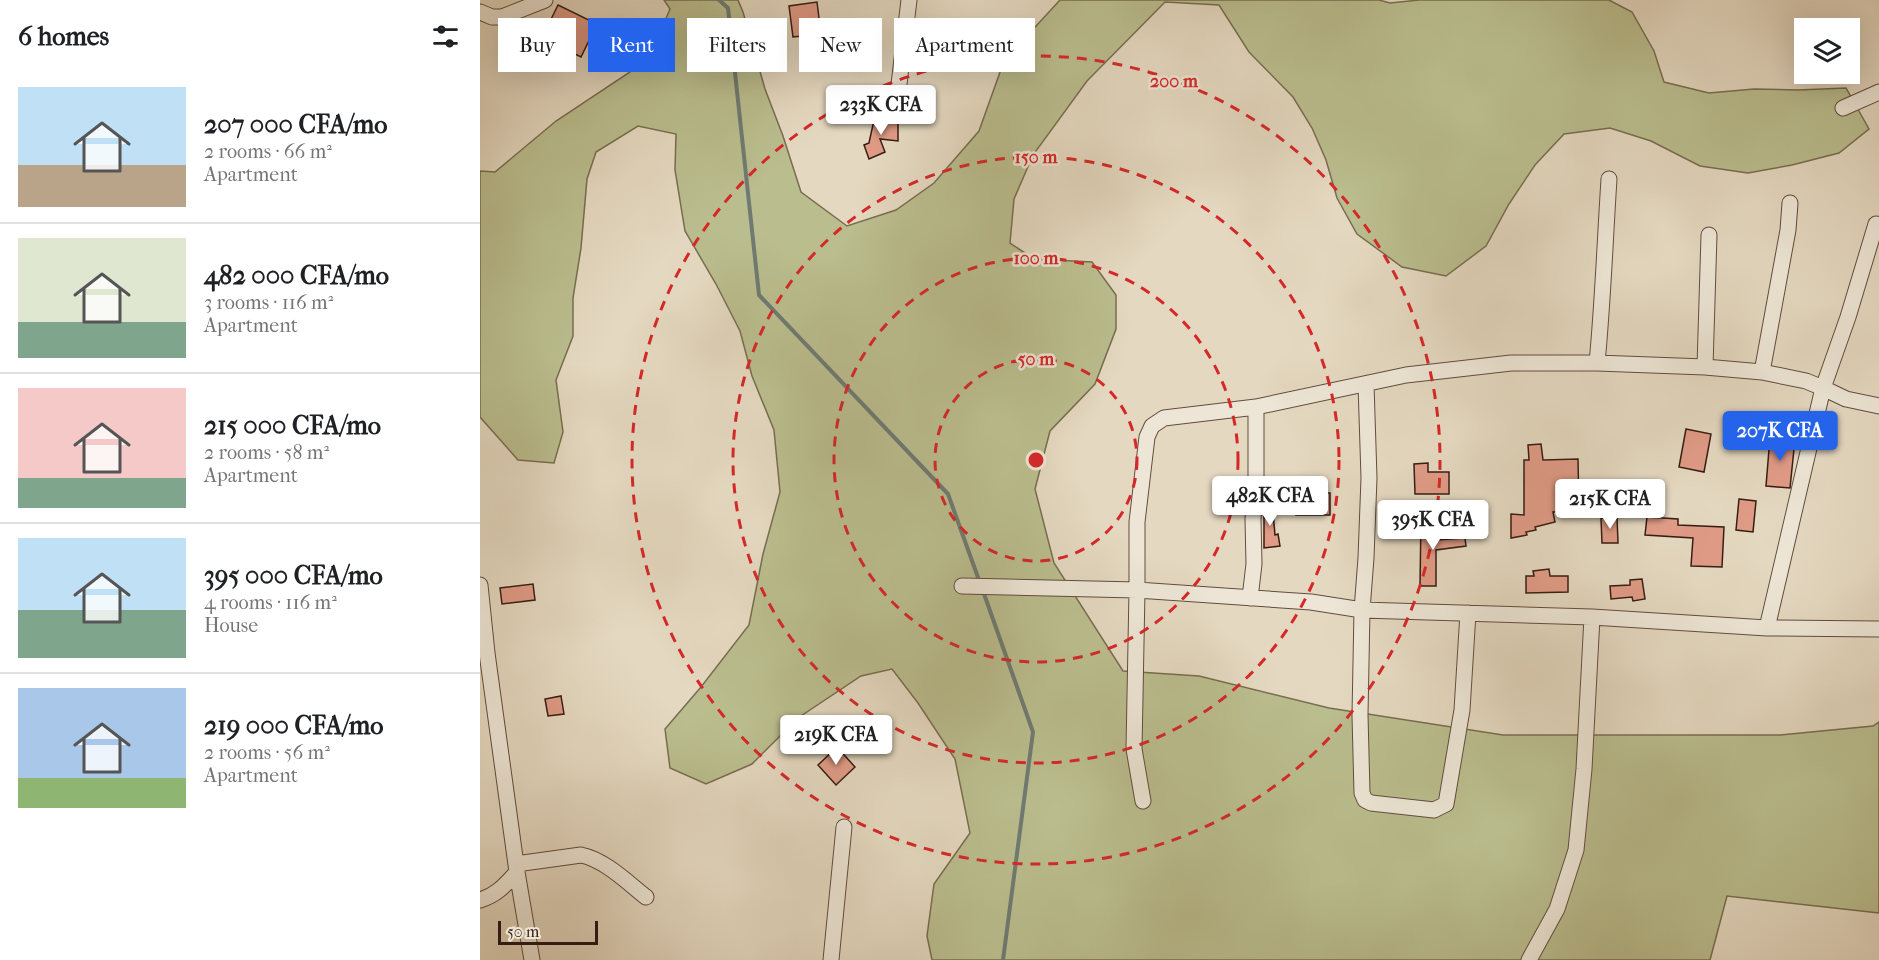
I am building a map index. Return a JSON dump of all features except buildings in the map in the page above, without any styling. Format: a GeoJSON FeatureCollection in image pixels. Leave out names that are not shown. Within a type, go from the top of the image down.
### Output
{"type":"FeatureCollection","features":[{"type":"Feature","properties":{"kind":"street"},"geometry":{"type":"LineString","coordinates":[[480,12],[492,17],[502,17],[545,0]]}},
{"type":"Feature","properties":{"kind":"street"},"geometry":{"type":"LineString","coordinates":[[897,101],[909,0]]}},
{"type":"Feature","properties":{"kind":"street"},"geometry":{"type":"LineString","coordinates":[[1843,108],[1879,92]]}},
{"type":"Feature","properties":{"kind":"street"},"geometry":{"type":"LineString","coordinates":[[1597,363],[1604,293],[1603,255],[1609,179]]}},
{"type":"Feature","properties":{"kind":"street"},"geometry":{"type":"LineString","coordinates":[[1762,372],[1788,230],[1790,203]]}},
{"type":"Feature","properties":{"kind":"street"},"geometry":{"type":"LineString","coordinates":[[1767,628],[1823,388],[1848,317],[1876,224]]}},
{"type":"Feature","properties":{"kind":"street"},"geometry":{"type":"LineString","coordinates":[[1704,366],[1709,235]]}},
{"type":"Feature","properties":{"kind":"street"},"geometry":{"type":"LineString","coordinates":[[1143,801],[1134,749],[1137,522],[1147,437],[1152,426],[1164,418],[1256,406],[1406,375],[1511,363],[1704,366],[1762,372],[1806,381],[1846,399],[1879,406]]}},
{"type":"Feature","properties":{"kind":"street"},"geometry":{"type":"LineString","coordinates":[[1366,384],[1369,478],[1362,610],[1360,715],[1362,793],[1365,800],[1371,804],[1434,810],[1446,804],[1462,710],[1468,613]]}},
{"type":"Feature","properties":{"kind":"street"},"geometry":{"type":"LineString","coordinates":[[1250,598],[1254,564],[1256,406]]}},
{"type":"Feature","properties":{"kind":"street"},"geometry":{"type":"LineString","coordinates":[[480,585],[516,868],[532,960]]}},
{"type":"Feature","properties":{"kind":"street"},"geometry":{"type":"LineString","coordinates":[[962,586],[1137,590],[1311,602],[1362,610],[1592,617],[1767,628],[1879,629]]}},
{"type":"Feature","properties":{"kind":"street"},"geometry":{"type":"LineString","coordinates":[[1529,960],[1557,909],[1576,850],[1584,769],[1592,617]]}},
{"type":"Feature","properties":{"kind":"street"},"geometry":{"type":"LineString","coordinates":[[831,960],[844,827]]}},
{"type":"Feature","properties":{"kind":"street"},"geometry":{"type":"LineString","coordinates":[[480,900],[498,892],[516,868],[580,855],[588,856],[646,897]]}},
{"type":"Feature","properties":{"kind":"green space"},"geometry":{"type":"Polygon","coordinates":[[[664,0],[738,0],[745,18],[687,18],[687,72],[760,72],[801,192],[847,226],[896,210],[934,183],[979,131],[1000,72],[1035,72],[1035,27],[1060,0],[1379,0],[1390,3],[1419,0],[1609,0],[1632,12],[1654,51],[1664,82],[1709,93],[1754,89],[1846,88],[1869,129],[1839,153],[1748,173],[1700,166],[1651,141],[1610,128],[1564,134],[1535,165],[1509,204],[1486,246],[1446,276],[1402,267],[1357,234],[1337,198],[1326,160],[1312,128],[1293,97],[1249,52],[1219,5],[1165,2],[1087,81],[1033,155],[1014,199],[1010,243],[1034,259],[1092,262],[1116,295],[1116,329],[1095,384],[1050,431],[1035,489],[1054,563],[1123,671],[1199,676],[1329,708],[1503,735],[1780,735],[1873,726],[1879,722],[1879,913],[1727,896],[1710,960],[932,960],[927,936],[934,884],[970,833],[955,759],[918,703],[892,669],[861,676],[798,718],[752,764],[706,784],[670,768],[665,729],[749,625],[763,554],[780,492],[774,430],[752,376],[740,331],[685,231],[675,170],[676,134],[638,126],[596,152],[587,179],[581,248],[573,298],[573,336],[556,380],[563,432],[554,463],[518,460],[480,417],[480,171],[495,172],[556,121],[630,72],[675,72],[675,18],[666,18],[670,9],[664,0]]]}},
{"type":"Feature","properties":{"kind":"waterway"},"geometry":{"type":"LineString","coordinates":[[719,0],[728,8],[759,295],[948,494],[980,583]]}},
{"type":"Feature","properties":{"kind":"waterway"},"geometry":{"type":"LineString","coordinates":[[983,591],[1033,732],[1003,960]]}}]}
